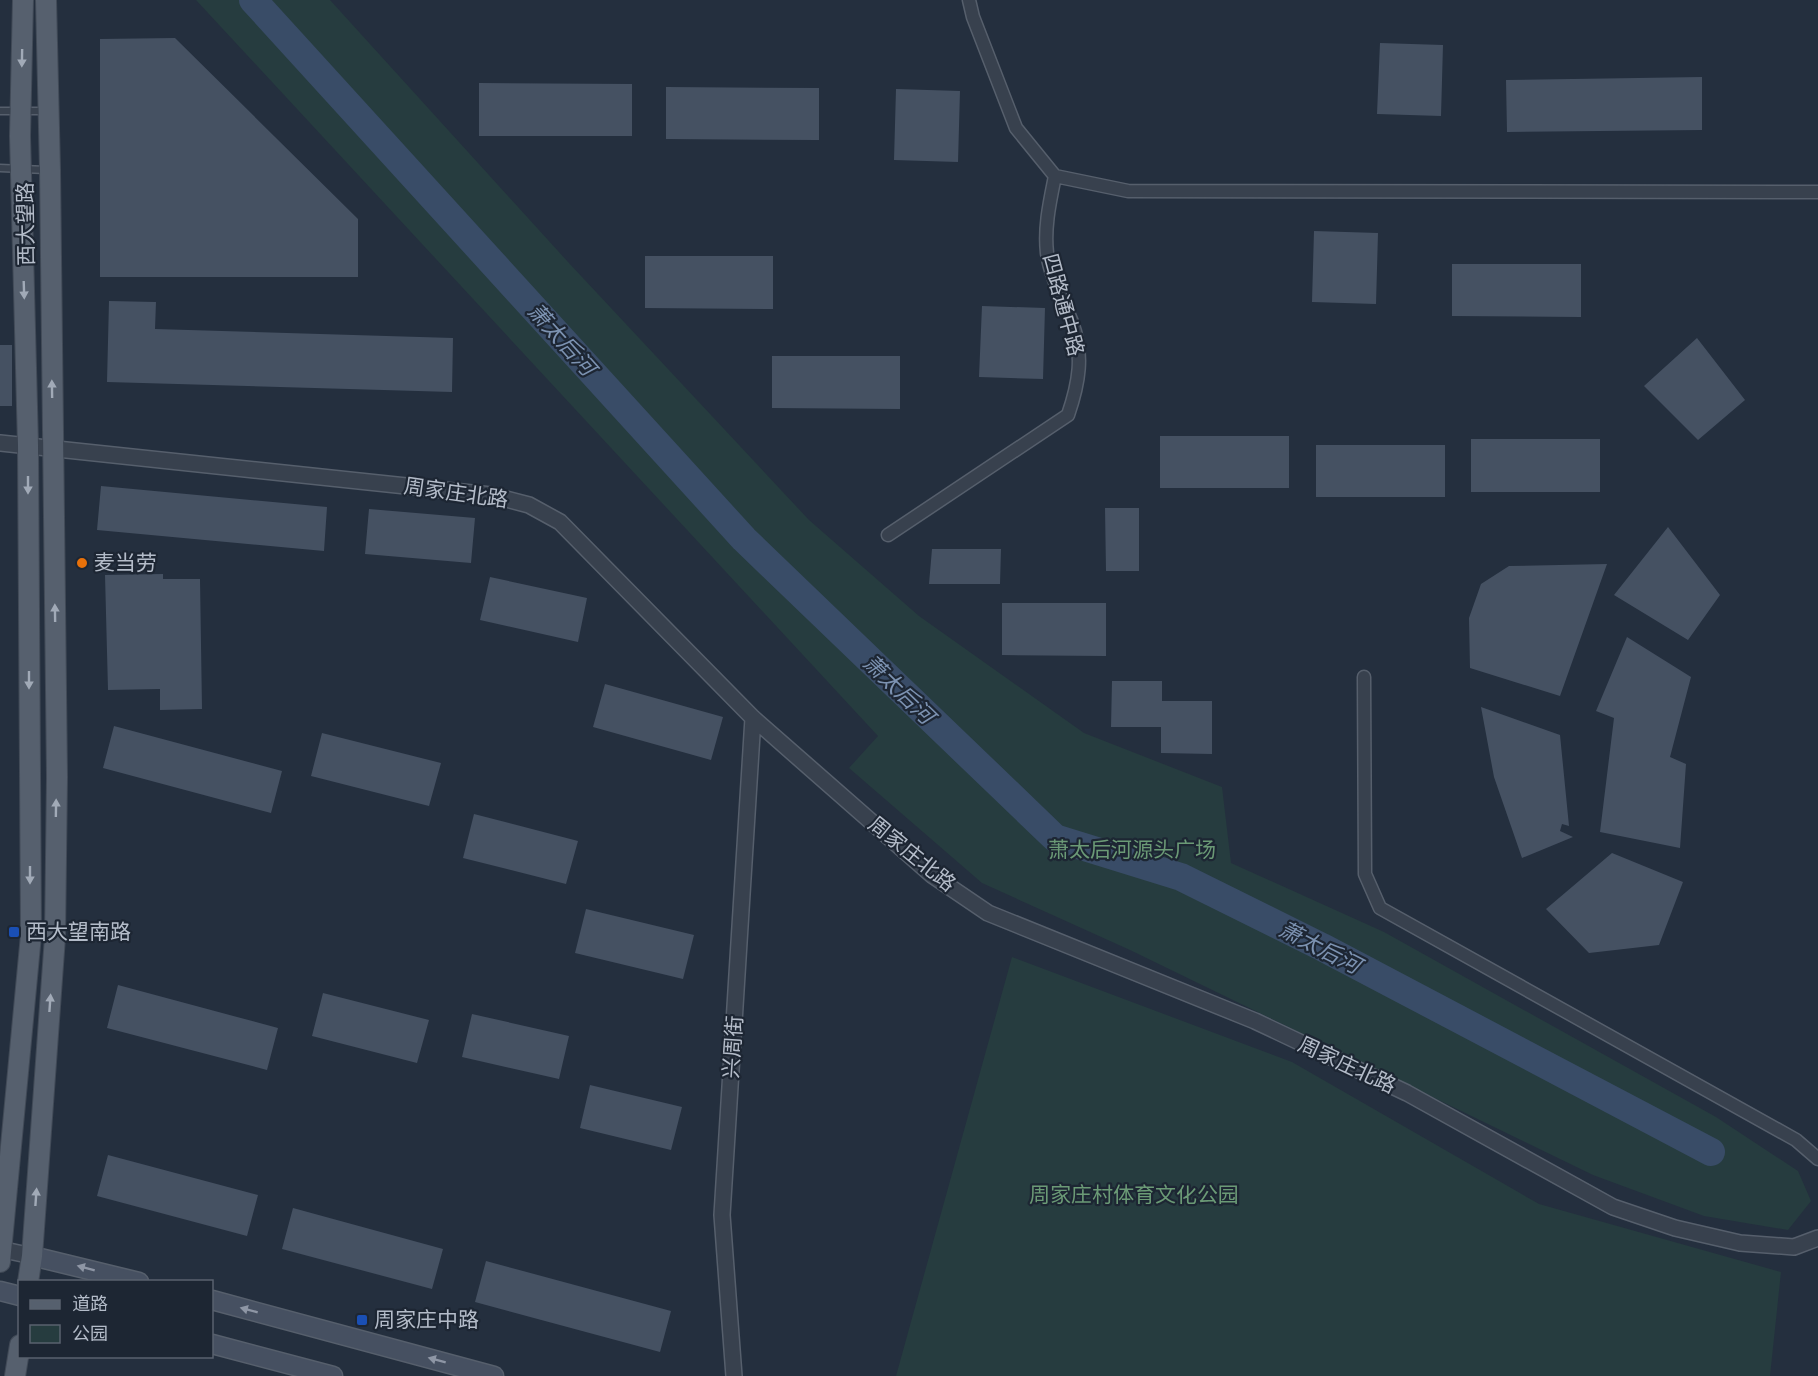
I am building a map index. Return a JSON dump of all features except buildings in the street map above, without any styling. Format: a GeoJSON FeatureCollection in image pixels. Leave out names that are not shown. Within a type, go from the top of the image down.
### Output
{"type":"FeatureCollection","features":[{"type":"Feature","properties":{"kind":"main road"},"geometry":{"type":"LineString","coordinates":[[0,1254],[31,935],[28,445],[20,136],[23,0]]}},
{"type":"Feature","properties":{"kind":"main road","name":"西大望路"},"geometry":{"type":"LineString","coordinates":[[46,0],[53,447]]}},
{"type":"Feature","properties":{"kind":"main road"},"geometry":{"type":"LineString","coordinates":[[28,1280],[32,1256],[55,937],[57,777],[53,447]]}},
{"type":"Feature","properties":{"kind":"main road"},"geometry":{"type":"LineString","coordinates":[[32,1256],[135,1280]]}},
{"type":"Feature","properties":{"kind":"main road"},"geometry":{"type":"LineString","coordinates":[[0,1291],[18,1296]]}},
{"type":"Feature","properties":{"kind":"main road"},"geometry":{"type":"LineString","coordinates":[[213,1300],[494,1376]]}},
{"type":"Feature","properties":{"kind":"main road"},"geometry":{"type":"LineString","coordinates":[[213,1344],[333,1376]]}},
{"type":"Feature","properties":{"kind":"main road"},"geometry":{"type":"LineString","coordinates":[[15,1376],[18,1357]]}},
{"type":"Feature","properties":{"kind":"street"},"geometry":{"type":"LineString","coordinates":[[969,0],[973,18],[1016,128],[1055,176],[1128,191],[1818,192]]}},
{"type":"Feature","properties":{"kind":"street","name":"四路通中路"},"geometry":{"type":"LineString","coordinates":[[888,536],[1068,415],[1078,387],[1080,363],[1072,324],[1047,254],[1047,218],[1055,176]]}},
{"type":"Feature","properties":{"kind":"street","name":"周家庄北路"},"geometry":{"type":"LineString","coordinates":[[0,443],[491,495],[529,505],[560,522],[753,718],[932,875],[988,913],[1255,1021],[1407,1093],[1613,1207],[1675,1228],[1740,1243],[1794,1247],[1818,1238]]}},
{"type":"Feature","properties":{"kind":"street"},"geometry":{"type":"LineString","coordinates":[[1364,677],[1365,874],[1380,908],[1796,1140],[1818,1159]]}},
{"type":"Feature","properties":{"kind":"street","name":"兴周街"},"geometry":{"type":"LineString","coordinates":[[734,1376],[722,1215],[753,718]]}},
{"type":"Feature","properties":{"kind":"street"},"geometry":{"type":"LineString","coordinates":[[0,1254],[32,1256]]}},
{"type":"Feature","properties":{"kind":"lane"},"geometry":{"type":"LineString","coordinates":[[0,111],[48,112]]}},
{"type":"Feature","properties":{"kind":"lane"},"geometry":{"type":"LineString","coordinates":[[0,168],[50,170]]}},
{"type":"Feature","properties":{"kind":"green space","name":"萧太后河源头广场"},"geometry":{"type":"Polygon","coordinates":[[[196,0],[330,0],[568,262],[809,520],[919,616],[1084,733],[1222,787],[1231,863],[1384,932],[1716,1117],[1798,1171],[1811,1201],[1788,1230],[1704,1216],[1593,1175],[1130,950],[982,883],[849,768],[878,736],[196,0]]]}},
{"type":"Feature","properties":{"kind":"green space","name":"周家庄村体育文化公园"},"geometry":{"type":"Polygon","coordinates":[[[1012,957],[1292,1062],[1539,1204],[1781,1272],[1770,1376],[896,1376],[1012,957]]]}},
{"type":"Feature","properties":{"kind":"waterway","name":"萧太后河"},"geometry":{"type":"LineString","coordinates":[[253,0],[744,539],[1055,838],[1181,877],[1322,947],[1711,1152]]}},
{"type":"Feature","properties":{"kind":"place","name":"麦当劳"},"geometry":{"type":"Point","coordinates":[82,563]}},
{"type":"Feature","properties":{"kind":"place","name":"西大望南路"},"geometry":{"type":"Point","coordinates":[14,932]}},
{"type":"Feature","properties":{"kind":"place","name":"周家庄中路"},"geometry":{"type":"Point","coordinates":[362,1320]}}]}
